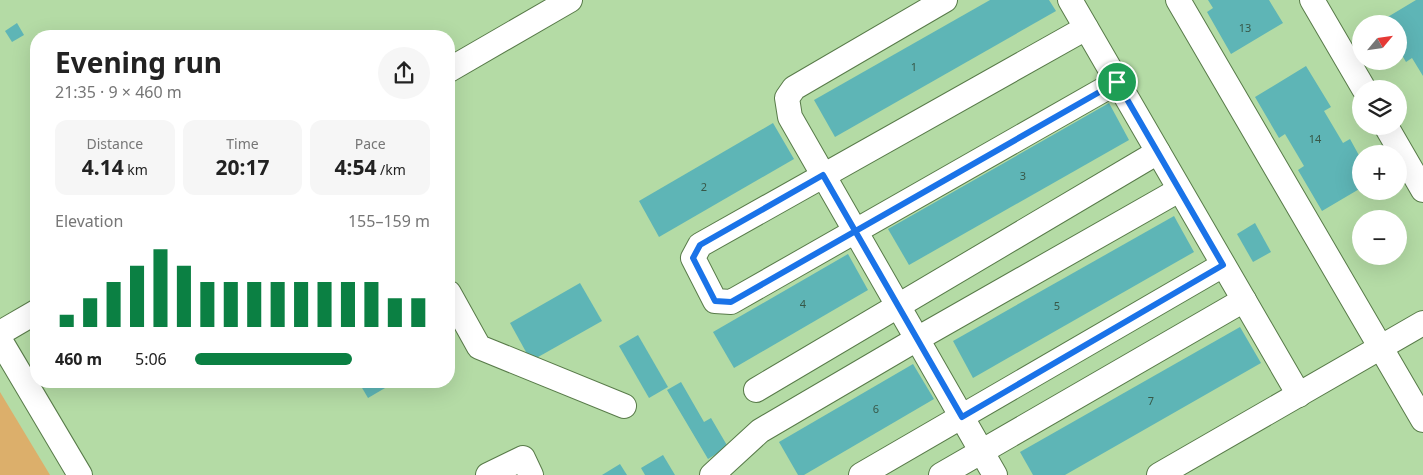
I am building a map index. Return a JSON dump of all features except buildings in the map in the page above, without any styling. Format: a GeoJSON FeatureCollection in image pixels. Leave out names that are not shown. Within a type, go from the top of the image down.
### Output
{"type":"FeatureCollection","features":[{"type":"Feature","properties":{"kind":"street"},"geometry":{"type":"LineString","coordinates":[[455,67],[570,0]]}},
{"type":"Feature","properties":{"kind":"street"},"geometry":{"type":"LineString","coordinates":[[945,0],[794,88],[787,98],[790,116],[994,475]]}},
{"type":"Feature","properties":{"kind":"street"},"geometry":{"type":"LineString","coordinates":[[1070,0],[1299,395]]}},
{"type":"Feature","properties":{"kind":"street"},"geometry":{"type":"LineString","coordinates":[[1178,0],[1423,420]]}},
{"type":"Feature","properties":{"kind":"street"},"geometry":{"type":"LineString","coordinates":[[1312,0],[1359,80]]}},
{"type":"Feature","properties":{"kind":"street"},"geometry":{"type":"LineString","coordinates":[[1086,28],[700,245],[693,258],[715,301],[731,302],[1117,82]]}},
{"type":"Feature","properties":{"kind":"street"},"geometry":{"type":"LineString","coordinates":[[1392,135],[1420,176]]}},
{"type":"Feature","properties":{"kind":"street"},"geometry":{"type":"LineString","coordinates":[[756,390],[1158,152]]}},
{"type":"Feature","properties":{"kind":"street"},"geometry":{"type":"LineString","coordinates":[[712,475],[760,432],[917,339],[1180,190]]}},
{"type":"Feature","properties":{"kind":"street"},"geometry":{"type":"LineString","coordinates":[[861,475],[1223,265]]}},
{"type":"Feature","properties":{"kind":"street"},"geometry":{"type":"LineString","coordinates":[[941,475],[1244,300]]}},
{"type":"Feature","properties":{"kind":"street"},"geometry":{"type":"LineString","coordinates":[[455,304],[479,347],[624,406]]}},
{"type":"Feature","properties":{"kind":"street"},"geometry":{"type":"LineString","coordinates":[[0,333],[30,316]]}},
{"type":"Feature","properties":{"kind":"street"},"geometry":{"type":"LineString","coordinates":[[1159,475],[1184,469],[1299,395],[1423,323]]}},
{"type":"Feature","properties":{"kind":"street"},"geometry":{"type":"LineString","coordinates":[[0,340],[80,475]]}},
{"type":"Feature","properties":{"kind":"street"},"geometry":{"type":"LineString","coordinates":[[488,475],[523,458],[532,475]]}},
{"type":"Feature","properties":{"kind":"shaded area"},"geometry":{"type":"Polygon","coordinates":[[[0,392],[50,475],[0,475],[0,392]]]}},
{"type":"Feature","properties":{"kind":"route"},"geometry":{"type":"LineString","coordinates":[[1117,82],[856,232],[731,302],[715,301],[693,258],[700,245],[823,175],[856,232],[962,417],[1223,265],[1117,82]]}}]}
